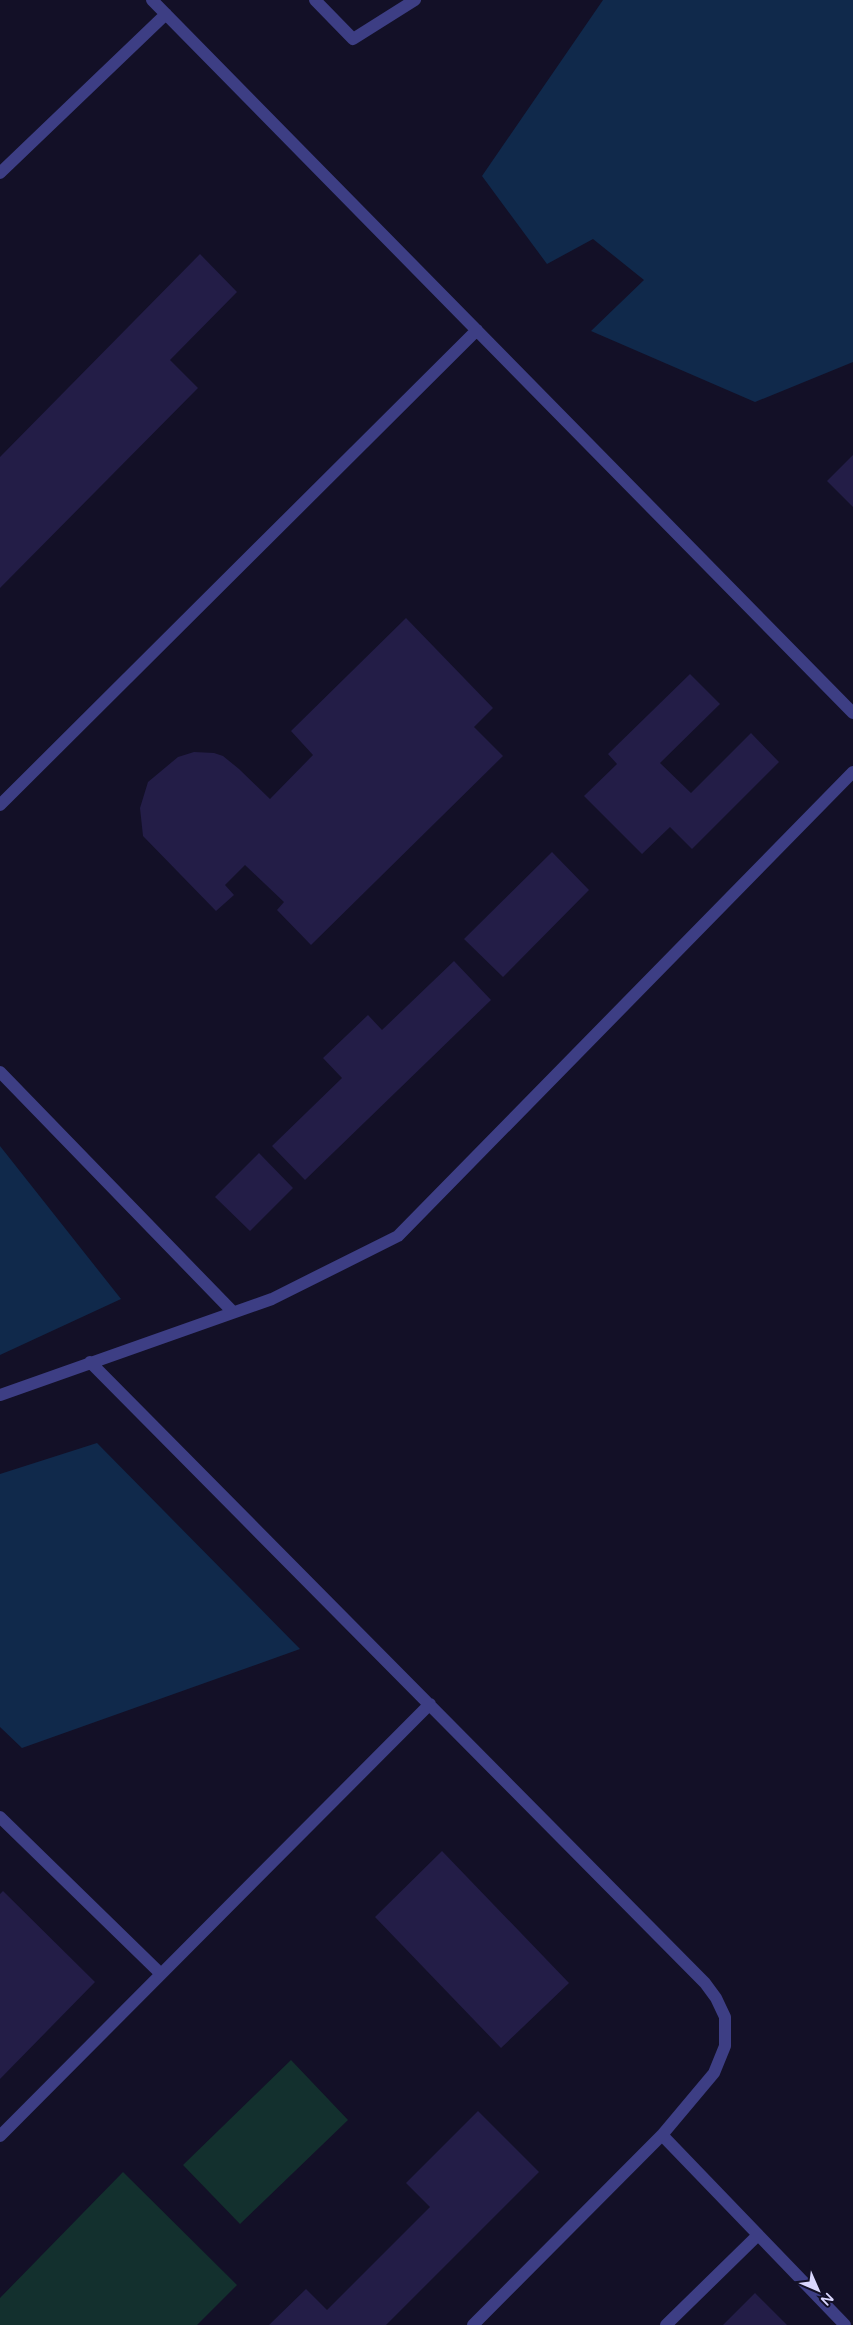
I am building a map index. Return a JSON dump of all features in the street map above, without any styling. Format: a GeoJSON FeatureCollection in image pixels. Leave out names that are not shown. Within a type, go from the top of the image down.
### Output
{"type":"FeatureCollection","features":[{"type":"Feature","properties":{"kind":"lane"},"geometry":{"type":"LineString","coordinates":[[152,0],[853,712]]}},
{"type":"Feature","properties":{"kind":"lane"},"geometry":{"type":"LineString","coordinates":[[315,0],[353,39],[416,0]]}},
{"type":"Feature","properties":{"kind":"lane"},"geometry":{"type":"LineString","coordinates":[[0,173],[166,14]]}},
{"type":"Feature","properties":{"kind":"lane"},"geometry":{"type":"LineString","coordinates":[[0,805],[477,330]]}},
{"type":"Feature","properties":{"kind":"lane"},"geometry":{"type":"LineString","coordinates":[[0,1394],[232,1311],[272,1299],[398,1236],[853,772]]}},
{"type":"Feature","properties":{"kind":"lane"},"geometry":{"type":"LineString","coordinates":[[0,1072],[232,1311]]}},
{"type":"Feature","properties":{"kind":"lane"},"geometry":{"type":"LineString","coordinates":[[90,1362],[705,1983],[716,1998],[725,2017],[726,2031],[722,2058],[714,2073],[662,2135],[473,2325]]}},
{"type":"Feature","properties":{"kind":"lane"},"geometry":{"type":"LineString","coordinates":[[0,2136],[430,1704]]}},
{"type":"Feature","properties":{"kind":"lane"},"geometry":{"type":"LineString","coordinates":[[0,1817],[160,1974]]}},
{"type":"Feature","properties":{"kind":"lane"},"geometry":{"type":"LineString","coordinates":[[662,2135],[845,2325]]}},
{"type":"Feature","properties":{"kind":"lane"},"geometry":{"type":"LineString","coordinates":[[666,2325],[758,2235]]}},
{"type":"Feature","properties":{"kind":"green space"},"geometry":{"type":"Polygon","coordinates":[[[291,2060],[348,2120],[240,2224],[183,2165],[291,2060]]]}},
{"type":"Feature","properties":{"kind":"green space"},"geometry":{"type":"Polygon","coordinates":[[[123,2172],[237,2285],[197,2325],[0,2325],[0,2298],[123,2172]]]}},
{"type":"Feature","properties":{"kind":"water"},"geometry":{"type":"Polygon","coordinates":[[[603,0],[853,0],[853,362],[755,402],[591,331],[644,280],[593,239],[547,264],[482,176],[603,0]]]}},
{"type":"Feature","properties":{"kind":"water"},"geometry":{"type":"Polygon","coordinates":[[[0,1146],[121,1299],[0,1355],[0,1146]]]}},
{"type":"Feature","properties":{"kind":"water"},"geometry":{"type":"Polygon","coordinates":[[[97,1443],[300,1649],[22,1748],[0,1727],[0,1474],[97,1443]]]}},
{"type":"Feature","properties":{"kind":"building"},"geometry":{"type":"Polygon","coordinates":[[[200,254],[237,292],[170,360],[198,388],[0,588],[0,457],[200,254]]]}},
{"type":"Feature","properties":{"kind":"building"},"geometry":{"type":"Polygon","coordinates":[[[853,455],[853,507],[827,481],[853,455]]]}},
{"type":"Feature","properties":{"kind":"building"},"geometry":{"type":"Polygon","coordinates":[[[406,618],[493,708],[474,727],[503,756],[311,945],[277,910],[284,902],[245,865],[225,885],[234,895],[216,911],[143,836],[140,808],[148,782],[178,757],[194,752],[214,753],[223,756],[239,769],[270,799],[313,755],[291,731],[406,618]]]}},
{"type":"Feature","properties":{"kind":"building"},"geometry":{"type":"Polygon","coordinates":[[[690,674],[720,704],[660,763],[691,793],[751,733],[779,762],[692,849],[670,827],[642,854],[584,796],[617,764],[608,754],[690,674]]]}},
{"type":"Feature","properties":{"kind":"building"},"geometry":{"type":"Polygon","coordinates":[[[552,852],[589,890],[503,977],[464,939],[552,852]]]}},
{"type":"Feature","properties":{"kind":"building"},"geometry":{"type":"Polygon","coordinates":[[[454,961],[491,1000],[305,1180],[272,1146],[342,1078],[323,1058],[368,1015],[382,1030],[454,961]]]}},
{"type":"Feature","properties":{"kind":"building"},"geometry":{"type":"Polygon","coordinates":[[[259,1153],[293,1188],[250,1231],[215,1197],[259,1153]]]}},
{"type":"Feature","properties":{"kind":"building"},"geometry":{"type":"Polygon","coordinates":[[[442,1851],[569,1983],[501,2048],[375,1917],[442,1851]]]}},
{"type":"Feature","properties":{"kind":"building"},"geometry":{"type":"Polygon","coordinates":[[[3,1891],[95,1982],[0,2079],[0,1894],[3,1891]]]}},
{"type":"Feature","properties":{"kind":"building"},"geometry":{"type":"Polygon","coordinates":[[[478,2111],[539,2172],[386,2325],[269,2325],[306,2289],[327,2310],[430,2207],[406,2183],[478,2111]]]}},
{"type":"Feature","properties":{"kind":"building"},"geometry":{"type":"Polygon","coordinates":[[[755,2293],[787,2325],[723,2325],[755,2293]]]}}]}
